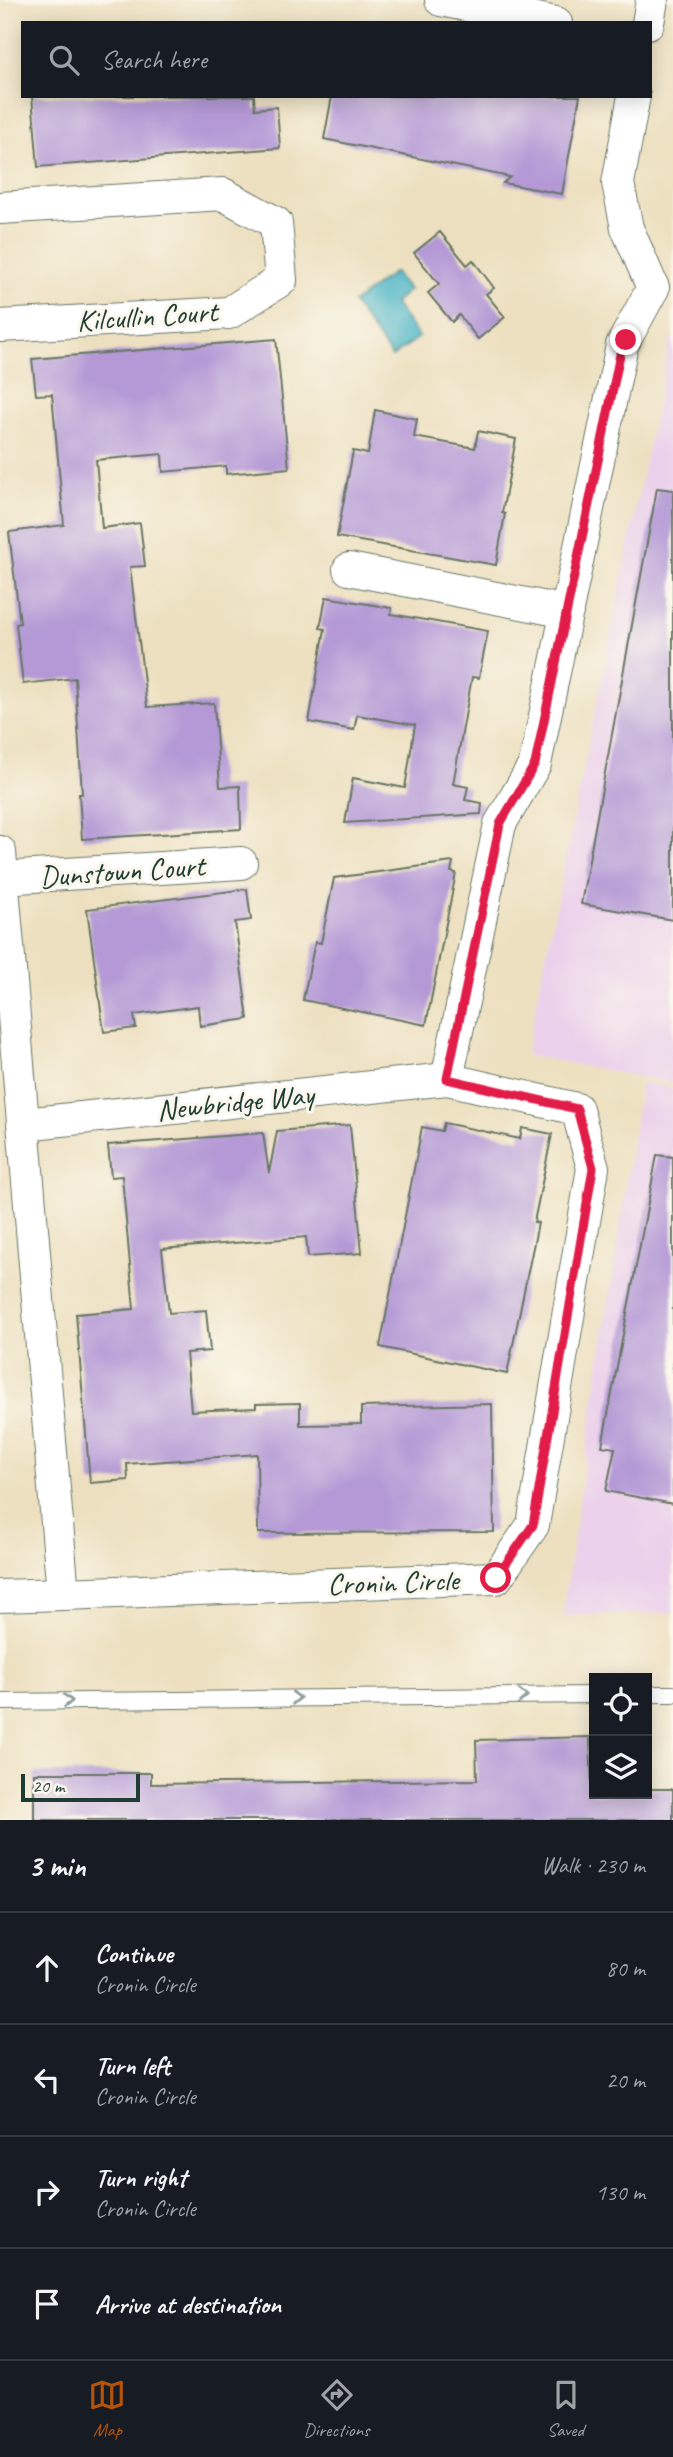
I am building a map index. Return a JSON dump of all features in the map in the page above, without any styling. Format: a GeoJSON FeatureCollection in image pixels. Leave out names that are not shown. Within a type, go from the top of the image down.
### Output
{"type":"FeatureCollection","features":[{"type":"Feature","properties":{"kind":"street"},"geometry":{"type":"LineString","coordinates":[[441,0],[546,21]]}},
{"type":"Feature","properties":{"kind":"street"},"geometry":{"type":"LineString","coordinates":[[648,21],[652,0]]}},
{"type":"Feature","properties":{"kind":"street"},"geometry":{"type":"LineString","coordinates":[[447,1079],[500,824],[535,764],[622,345],[663,288],[627,228],[618,183],[634,98]]}},
{"type":"Feature","properties":{"kind":"street","name":"Kilcullin Court"},"geometry":{"type":"LineString","coordinates":[[0,208],[223,194],[275,223],[281,280],[229,313],[0,326]]}},
{"type":"Feature","properties":{"kind":"street"},"geometry":{"type":"LineString","coordinates":[[349,569],[567,612]]}},
{"type":"Feature","properties":{"kind":"street","name":"Dunstown Court"},"geometry":{"type":"LineString","coordinates":[[1,865],[241,863]]}},
{"type":"Feature","properties":{"kind":"street"},"geometry":{"type":"LineString","coordinates":[[0,1596],[63,1594],[1,865]]}},
{"type":"Feature","properties":{"kind":"street","name":"Newbridge Way"},"geometry":{"type":"LineString","coordinates":[[24,1124],[447,1079]]}},
{"type":"Feature","properties":{"kind":"street","name":"Cronin Circle"},"geometry":{"type":"LineString","coordinates":[[63,1594],[496,1578],[533,1525],[593,1168],[577,1109],[447,1079]]}},
{"type":"Feature","properties":{"kind":"lane"},"geometry":{"type":"LineString","coordinates":[[652,1694],[673,1694]]}},
{"type":"Feature","properties":{"kind":"lane"},"geometry":{"type":"LineString","coordinates":[[0,1702],[589,1695]]}},
{"type":"Feature","properties":{"kind":"shaded area"},"geometry":{"type":"Polygon","coordinates":[[[673,337],[673,1083],[526,1055],[670,338],[673,337]]]}},
{"type":"Feature","properties":{"kind":"shaded area"},"geometry":{"type":"Polygon","coordinates":[[[641,1082],[673,1088],[673,1613],[562,1616],[641,1082]]]}},
{"type":"Feature","properties":{"kind":"water"},"geometry":{"type":"Polygon","coordinates":[[[394,272],[409,290],[394,303],[419,337],[392,357],[353,303],[394,272]]]}},
{"type":"Feature","properties":{"kind":"building"},"geometry":{"type":"Polygon","coordinates":[[[32,98],[254,98],[255,109],[277,107],[280,148],[38,167],[32,98]]]}},
{"type":"Feature","properties":{"kind":"building"},"geometry":{"type":"Polygon","coordinates":[[[332,98],[580,98],[562,194],[503,183],[510,177],[324,139],[332,98]]]}},
{"type":"Feature","properties":{"kind":"building"},"geometry":{"type":"Polygon","coordinates":[[[440,232],[467,265],[473,260],[494,288],[486,294],[505,317],[478,339],[459,315],[452,322],[428,293],[439,284],[414,253],[440,232]]]}},
{"type":"Feature","properties":{"kind":"building"},"geometry":{"type":"Polygon","coordinates":[[[276,339],[289,468],[226,474],[226,466],[163,472],[162,454],[96,460],[102,528],[140,523],[145,566],[130,567],[147,707],[214,703],[220,787],[240,786],[241,829],[82,839],[75,678],[23,684],[16,624],[20,623],[9,532],[64,525],[52,394],[36,395],[32,359],[276,339]]]}},
{"type":"Feature","properties":{"kind":"building"},"geometry":{"type":"Polygon","coordinates":[[[375,410],[417,419],[414,437],[475,448],[478,431],[516,439],[502,513],[505,514],[496,565],[337,537],[353,451],[368,454],[375,410]]]}},
{"type":"Feature","properties":{"kind":"building"},"geometry":{"type":"Polygon","coordinates":[[[657,488],[673,490],[673,920],[581,904],[657,488]]]}},
{"type":"Feature","properties":{"kind":"building"},"geometry":{"type":"Polygon","coordinates":[[[326,597],[392,608],[391,614],[488,631],[479,678],[472,677],[453,784],[468,787],[465,800],[482,803],[481,814],[345,823],[353,778],[405,788],[415,725],[357,715],[354,730],[309,722],[325,629],[320,628],[326,597]]]}},
{"type":"Feature","properties":{"kind":"building"},"geometry":{"type":"Polygon","coordinates":[[[453,862],[451,872],[456,873],[426,1025],[303,1000],[315,942],[321,943],[334,878],[453,862]]]}},
{"type":"Feature","properties":{"kind":"building"},"geometry":{"type":"Polygon","coordinates":[[[247,889],[251,920],[235,922],[248,1019],[200,1026],[198,1006],[134,1015],[136,1028],[104,1032],[87,909],[247,889]]]}},
{"type":"Feature","properties":{"kind":"building"},"geometry":{"type":"Polygon","coordinates":[[[444,1123],[520,1139],[522,1128],[552,1134],[534,1222],[538,1223],[507,1374],[380,1347],[422,1127],[442,1131],[444,1123]]]}},
{"type":"Feature","properties":{"kind":"building"},"geometry":{"type":"Polygon","coordinates":[[[350,1125],[362,1253],[308,1257],[306,1237],[162,1249],[169,1313],[206,1310],[210,1351],[186,1353],[191,1411],[256,1408],[256,1404],[300,1403],[300,1425],[361,1424],[361,1407],[492,1404],[494,1532],[258,1533],[257,1454],[127,1464],[128,1480],[90,1483],[76,1314],[134,1309],[122,1176],[111,1177],[108,1145],[263,1133],[269,1173],[277,1131],[350,1125]]]}},
{"type":"Feature","properties":{"kind":"building"},"geometry":{"type":"Polygon","coordinates":[[[657,1155],[673,1157],[673,1504],[606,1491],[615,1448],[602,1446],[657,1155]]]}},
{"type":"Feature","properties":{"kind":"building"},"geometry":{"type":"Polygon","coordinates":[[[589,1737],[589,1799],[652,1799],[652,1789],[673,1789],[673,1820],[34,1820],[34,1773],[151,1773],[151,1784],[477,1780],[476,1740],[589,1737]]]}},
{"type":"Feature","properties":{"kind":"route"},"geometry":{"type":"LineString","coordinates":[[496,1578],[533,1525],[593,1168],[577,1109],[447,1079],[500,824],[535,764],[622,345],[626,340]]}}]}
